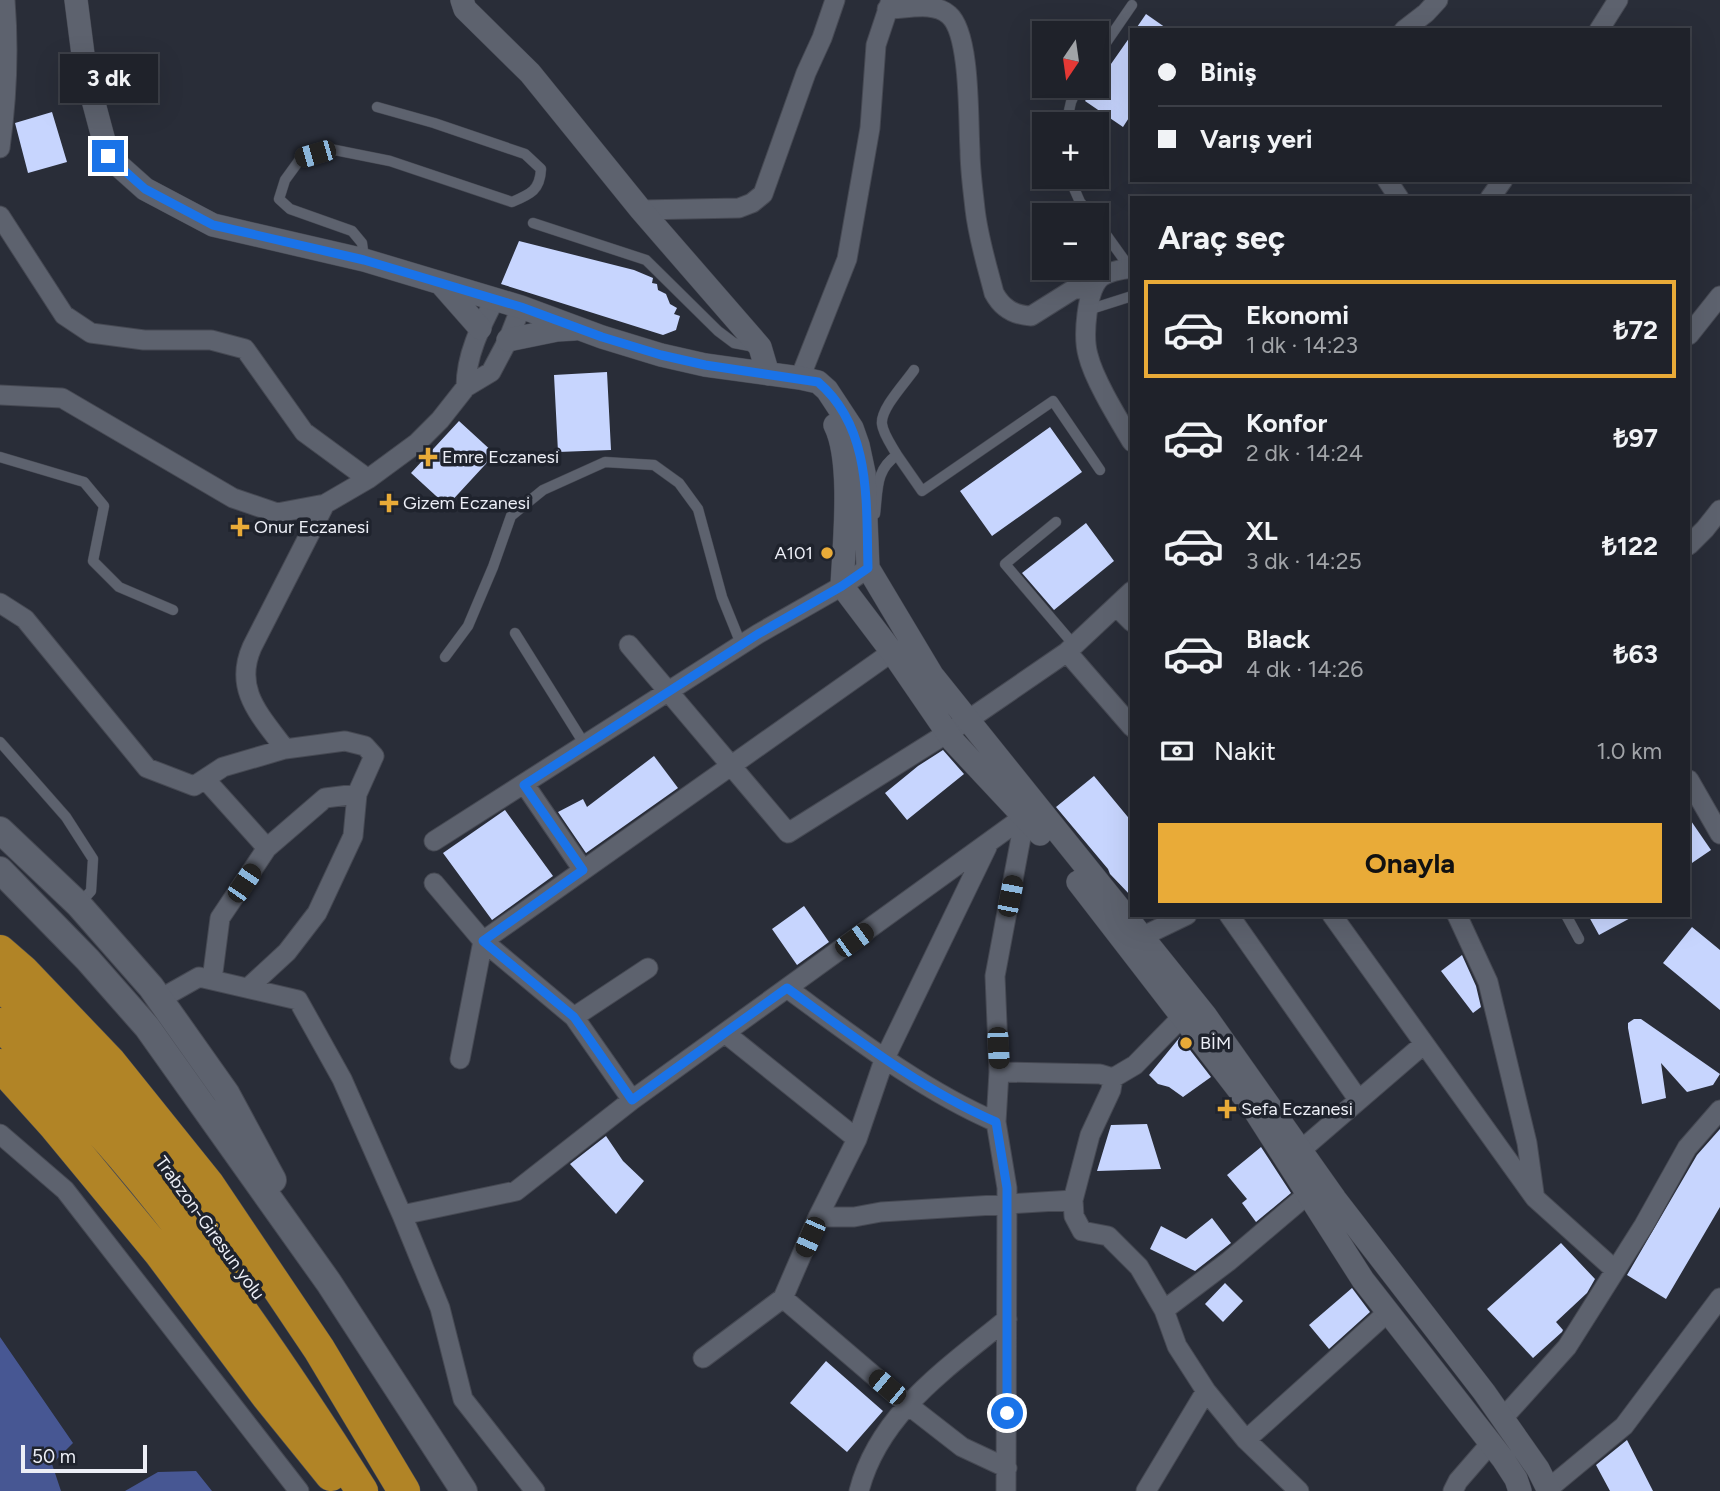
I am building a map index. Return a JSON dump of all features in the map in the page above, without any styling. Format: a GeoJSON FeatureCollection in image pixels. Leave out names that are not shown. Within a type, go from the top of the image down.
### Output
{"type":"FeatureCollection","features":[{"type":"Feature","properties":{"kind":"highway"},"geometry":{"type":"LineString","coordinates":[[0,951],[23,971],[110,1062],[208,1184],[318,1349],[404,1491]]}},
{"type":"Feature","properties":{"kind":"highway","name":"Trabzon-Giresun yolu"},"geometry":{"type":"LineString","coordinates":[[0,985],[63,1046],[143,1137],[362,1491]]}},
{"type":"Feature","properties":{"kind":"highway","name":"Trabzon-Giresun yolu"},"geometry":{"type":"LineString","coordinates":[[0,1024],[64,1089],[224,1266],[396,1491]]}},
{"type":"Feature","properties":{"kind":"highway"},"geometry":{"type":"LineString","coordinates":[[0,1065],[54,1125],[159,1252],[267,1396],[344,1491]]}},
{"type":"Feature","properties":{"kind":"main road"},"geometry":{"type":"LineString","coordinates":[[0,830],[78,904],[160,999],[226,1093],[329,1283]]}},
{"type":"Feature","properties":{"kind":"main road"},"geometry":{"type":"LineString","coordinates":[[0,870],[88,960],[147,1027],[329,1283],[464,1491]]}},
{"type":"Feature","properties":{"kind":"street"},"geometry":{"type":"LineString","coordinates":[[0,148],[8,86],[9,41],[5,0]]}},
{"type":"Feature","properties":{"kind":"street"},"geometry":{"type":"LineString","coordinates":[[76,0],[85,70],[108,156],[145,189],[213,225],[364,260],[521,307],[661,355],[705,365],[818,382],[827,390],[852,428],[858,445],[864,473],[868,568],[932,675],[1134,941],[1182,1017],[1255,1111],[1363,1280],[1491,1443],[1516,1479],[1520,1491]]}},
{"type":"Feature","properties":{"kind":"street"},"geometry":{"type":"LineString","coordinates":[[462,0],[465,9],[530,73],[641,210],[760,347],[768,374]]}},
{"type":"Feature","properties":{"kind":"street"},"geometry":{"type":"LineString","coordinates":[[641,210],[739,208],[752,203],[763,194],[835,0]]}},
{"type":"Feature","properties":{"kind":"street"},"geometry":{"type":"LineString","coordinates":[[1407,28],[1438,0]]}},
{"type":"Feature","properties":{"kind":"street"},"geometry":{"type":"LineString","coordinates":[[1600,28],[1618,0]]}},
{"type":"Feature","properties":{"kind":"street"},"geometry":{"type":"LineString","coordinates":[[802,379],[847,259],[870,128],[876,45],[889,4],[938,9],[948,14],[958,26],[970,91],[970,150],[975,213],[998,301],[1011,312],[1031,316],[1074,289],[1093,289]]}},
{"type":"Feature","properties":{"kind":"street"},"geometry":{"type":"LineString","coordinates":[[0,216],[64,315],[91,333],[144,340],[211,340],[245,349],[304,432],[368,479]]}},
{"type":"Feature","properties":{"kind":"street"},"geometry":{"type":"LineString","coordinates":[[1130,268],[1102,277],[1093,289],[1088,310],[1088,356],[1130,438]]}},
{"type":"Feature","properties":{"kind":"street"},"geometry":{"type":"LineString","coordinates":[[441,284],[461,303],[480,328],[508,340],[557,330],[581,329]]}},
{"type":"Feature","properties":{"kind":"street"},"geometry":{"type":"LineString","coordinates":[[1690,334],[1720,296]]}},
{"type":"Feature","properties":{"kind":"street"},"geometry":{"type":"LineString","coordinates":[[466,387],[466,366],[480,328],[495,299]]}},
{"type":"Feature","properties":{"kind":"street"},"geometry":{"type":"LineString","coordinates":[[0,395],[62,398],[233,498],[277,513],[326,504],[368,479],[417,443],[440,420],[466,387],[491,372],[521,307]]}},
{"type":"Feature","properties":{"kind":"street"},"geometry":{"type":"LineString","coordinates":[[802,379],[837,428],[844,449],[846,519],[842,586],[892,652],[947,733],[1026,816],[1134,941],[1205,1016],[1335,1199],[1503,1418],[1549,1490],[1624,1426],[1720,1298]]}},
{"type":"Feature","properties":{"kind":"street"},"geometry":{"type":"LineString","coordinates":[[285,749],[250,699],[246,689],[245,667],[252,647],[326,504]]}},
{"type":"Feature","properties":{"kind":"street"},"geometry":{"type":"LineString","coordinates":[[1690,544],[1720,510]]}},
{"type":"Feature","properties":{"kind":"street"},"geometry":{"type":"LineString","coordinates":[[434,841],[741,644],[868,568]]}},
{"type":"Feature","properties":{"kind":"street"},"geometry":{"type":"LineString","coordinates":[[629,645],[670,690],[788,833],[968,720],[1070,648],[1130,593]]}},
{"type":"Feature","properties":{"kind":"street"},"geometry":{"type":"LineString","coordinates":[[0,603],[25,619],[147,768],[194,786],[223,767],[285,749],[345,741],[365,746],[373,756],[357,794],[353,836],[317,913],[287,952],[248,988]]}},
{"type":"Feature","properties":{"kind":"street"},"geometry":{"type":"LineString","coordinates":[[1115,606],[1130,620]]}},
{"type":"Feature","properties":{"kind":"street"},"geometry":{"type":"LineString","coordinates":[[1070,648],[1130,724]]}},
{"type":"Feature","properties":{"kind":"street"},"geometry":{"type":"LineString","coordinates":[[460,1059],[483,941],[892,652]]}},
{"type":"Feature","properties":{"kind":"street"},"geometry":{"type":"LineString","coordinates":[[205,779],[267,848]]}},
{"type":"Feature","properties":{"kind":"street"},"geometry":{"type":"LineString","coordinates":[[1690,782],[1720,834]]}},
{"type":"Feature","properties":{"kind":"street"},"geometry":{"type":"LineString","coordinates":[[524,785],[583,870]]}},
{"type":"Feature","properties":{"kind":"street"},"geometry":{"type":"LineString","coordinates":[[212,980],[220,919],[267,848],[325,798],[357,794]]}},
{"type":"Feature","properties":{"kind":"street"},"geometry":{"type":"LineString","coordinates":[[402,1214],[516,1191],[632,1100],[1026,816]]}},
{"type":"Feature","properties":{"kind":"street"},"geometry":{"type":"LineString","coordinates":[[1006,1491],[1007,1188],[996,1122],[999,1072],[995,976],[1026,816]]}},
{"type":"Feature","properties":{"kind":"street"},"geometry":{"type":"LineString","coordinates":[[703,1358],[783,1298],[818,1217],[857,1139],[884,1059],[988,843]]}},
{"type":"Feature","properties":{"kind":"street"},"geometry":{"type":"LineString","coordinates":[[435,883],[483,941],[574,1017],[632,1100]]}},
{"type":"Feature","properties":{"kind":"street"},"geometry":{"type":"LineString","coordinates":[[1134,941],[1183,917]]}},
{"type":"Feature","properties":{"kind":"street"},"geometry":{"type":"LineString","coordinates":[[1230,917],[1358,1099]]}},
{"type":"Feature","properties":{"kind":"street"},"geometry":{"type":"LineString","coordinates":[[1333,917],[1535,1198],[1615,1270]]}},
{"type":"Feature","properties":{"kind":"street"},"geometry":{"type":"LineString","coordinates":[[1458,917],[1488,982],[1527,1143],[1535,1198]]}},
{"type":"Feature","properties":{"kind":"street"},"geometry":{"type":"LineString","coordinates":[[574,1017],[648,968]]}},
{"type":"Feature","properties":{"kind":"street"},"geometry":{"type":"LineString","coordinates":[[160,999],[199,977],[298,1000],[342,1079],[402,1214],[440,1308],[463,1399],[535,1491]]}},
{"type":"Feature","properties":{"kind":"street"},"geometry":{"type":"LineString","coordinates":[[787,988],[884,1059],[958,1105],[996,1122]]}},
{"type":"Feature","properties":{"kind":"street"},"geometry":{"type":"LineString","coordinates":[[999,1072],[1100,1074],[1113,1078],[1135,1065],[1182,1017]]}},
{"type":"Feature","properties":{"kind":"street"},"geometry":{"type":"LineString","coordinates":[[725,1033],[857,1139]]}},
{"type":"Feature","properties":{"kind":"street"},"geometry":{"type":"LineString","coordinates":[[1301,1150],[1424,1044]]}},
{"type":"Feature","properties":{"kind":"street"},"geometry":{"type":"LineString","coordinates":[[1113,1078],[1111,1090],[1090,1135],[1073,1200],[1074,1216],[1082,1231],[1108,1236],[1139,1267],[1164,1310],[1177,1346],[1206,1391],[1246,1440],[1299,1491]]}},
{"type":"Feature","properties":{"kind":"street"},"geometry":{"type":"LineString","coordinates":[[1503,1418],[1567,1347],[1644,1225],[1686,1148],[1720,1110]]}},
{"type":"Feature","properties":{"kind":"street"},"geometry":{"type":"LineString","coordinates":[[0,1133],[65,1190],[299,1491]]}},
{"type":"Feature","properties":{"kind":"street"},"geometry":{"type":"LineString","coordinates":[[1164,1310],[1229,1261],[1308,1194]]}},
{"type":"Feature","properties":{"kind":"street"},"geometry":{"type":"LineString","coordinates":[[818,1217],[854,1217],[881,1212],[1073,1200]]}},
{"type":"Feature","properties":{"kind":"street"},"geometry":{"type":"LineString","coordinates":[[783,1298],[908,1405],[962,1447],[1007,1468]]}},
{"type":"Feature","properties":{"kind":"street"},"geometry":{"type":"LineString","coordinates":[[1246,1440],[1388,1312]]}},
{"type":"Feature","properties":{"kind":"street"},"geometry":{"type":"LineString","coordinates":[[859,1491],[864,1469],[893,1420],[920,1391],[1007,1319]]}},
{"type":"Feature","properties":{"kind":"street"},"geometry":{"type":"LineString","coordinates":[[1146,1491],[1206,1391]]}},
{"type":"Feature","properties":{"kind":"street"},"geometry":{"type":"LineString","coordinates":[[1453,1491],[1458,1481],[1491,1443]]}},
{"type":"Feature","properties":{"kind":"lane"},"geometry":{"type":"LineString","coordinates":[[1110,37],[1132,5]]}},
{"type":"Feature","properties":{"kind":"lane"},"geometry":{"type":"LineString","coordinates":[[364,260],[362,243],[352,231],[290,209],[279,199],[285,180],[301,158],[330,149],[390,161],[512,202],[530,195],[540,182],[541,169],[525,154],[377,107]]}},
{"type":"Feature","properties":{"kind":"lane"},"geometry":{"type":"LineString","coordinates":[[533,223],[646,260],[718,331],[734,343],[760,347]]}},
{"type":"Feature","properties":{"kind":"lane"},"geometry":{"type":"LineString","coordinates":[[1109,238],[1130,267]]}},
{"type":"Feature","properties":{"kind":"lane"},"geometry":{"type":"LineString","coordinates":[[1088,310],[1130,297]]}},
{"type":"Feature","properties":{"kind":"lane"},"geometry":{"type":"LineString","coordinates":[[915,370],[889,404],[882,418],[882,426],[897,455],[922,491],[1052,401],[1100,470]]}},
{"type":"Feature","properties":{"kind":"lane"},"geometry":{"type":"LineString","coordinates":[[868,568],[872,561],[881,471],[885,463],[897,455]]}},
{"type":"Feature","properties":{"kind":"lane"},"geometry":{"type":"LineString","coordinates":[[0,457],[84,482],[104,506],[93,561],[119,587],[173,610]]}},
{"type":"Feature","properties":{"kind":"lane"},"geometry":{"type":"LineString","coordinates":[[445,657],[468,626],[494,566],[511,516],[542,490],[605,463],[654,465],[679,483],[698,509],[722,597],[741,644]]}},
{"type":"Feature","properties":{"kind":"lane"},"geometry":{"type":"LineString","coordinates":[[1056,522],[1005,564],[1070,648]]}},
{"type":"Feature","properties":{"kind":"lane"},"geometry":{"type":"LineString","coordinates":[[515,633],[585,745]]}},
{"type":"Feature","properties":{"kind":"lane"},"geometry":{"type":"LineString","coordinates":[[0,742],[66,817],[93,859],[91,891],[78,904]]}},
{"type":"Feature","properties":{"kind":"lane"},"geometry":{"type":"LineString","coordinates":[[1567,917],[1579,939]]}},
{"type":"Feature","properties":{"kind":"water"},"geometry":{"type":"Polygon","coordinates":[[[0,1337],[73,1443],[52,1464],[61,1491],[0,1491],[0,1337]]]}},
{"type":"Feature","properties":{"kind":"water"},"geometry":{"type":"Polygon","coordinates":[[[196,1471],[212,1491],[125,1491],[158,1472],[196,1471]]]}},
{"type":"Feature","properties":{"kind":"building"},"geometry":{"type":"Polygon","coordinates":[[[1146,14],[1166,28],[1136,28],[1146,14]]]}},
{"type":"Feature","properties":{"kind":"building"},"geometry":{"type":"Polygon","coordinates":[[[1130,37],[1130,116],[1123,127],[1109,117],[1109,112],[1101,112],[1085,101],[1087,98],[1110,98],[1110,65],[1130,37]]]}},
{"type":"Feature","properties":{"kind":"building"},"geometry":{"type":"Polygon","coordinates":[[[52,112],[67,162],[28,173],[15,123],[52,112]]]}},
{"type":"Feature","properties":{"kind":"building"},"geometry":{"type":"Polygon","coordinates":[[[519,241],[634,270],[653,278],[652,283],[657,284],[658,290],[666,294],[670,304],[677,308],[674,314],[680,316],[676,330],[663,335],[501,284],[519,241]]]}},
{"type":"Feature","properties":{"kind":"building"},"geometry":{"type":"Polygon","coordinates":[[[607,372],[611,450],[558,452],[554,375],[607,372]]]}},
{"type":"Feature","properties":{"kind":"building"},"geometry":{"type":"Polygon","coordinates":[[[459,421],[495,454],[447,506],[411,473],[459,421]]]}},
{"type":"Feature","properties":{"kind":"building"},"geometry":{"type":"Polygon","coordinates":[[[1050,427],[1082,472],[992,536],[960,491],[1050,427]]]}},
{"type":"Feature","properties":{"kind":"building"},"geometry":{"type":"Polygon","coordinates":[[[1086,523],[1114,561],[1054,610],[1022,573],[1086,523]]]}},
{"type":"Feature","properties":{"kind":"building"},"geometry":{"type":"Polygon","coordinates":[[[943,750],[964,774],[907,820],[885,793],[943,750]]]}},
{"type":"Feature","properties":{"kind":"building"},"geometry":{"type":"Polygon","coordinates":[[[654,756],[678,788],[586,853],[558,812],[583,799],[587,807],[654,756]]]}},
{"type":"Feature","properties":{"kind":"building"},"geometry":{"type":"Polygon","coordinates":[[[1094,776],[1130,820],[1130,895],[1110,874],[1056,807],[1094,776]]]}},
{"type":"Feature","properties":{"kind":"building"},"geometry":{"type":"Polygon","coordinates":[[[505,810],[553,876],[492,920],[443,853],[505,810]]]}},
{"type":"Feature","properties":{"kind":"building"},"geometry":{"type":"Polygon","coordinates":[[[1690,819],[1711,850],[1690,864],[1690,819]]]}},
{"type":"Feature","properties":{"kind":"building"},"geometry":{"type":"Polygon","coordinates":[[[804,906],[829,942],[797,965],[772,929],[804,906]]]}},
{"type":"Feature","properties":{"kind":"building"},"geometry":{"type":"Polygon","coordinates":[[[1589,917],[1632,917],[1599,935],[1589,917]]]}},
{"type":"Feature","properties":{"kind":"building"},"geometry":{"type":"Polygon","coordinates":[[[1692,927],[1720,950],[1720,1010],[1663,963],[1692,927]]]}},
{"type":"Feature","properties":{"kind":"building"},"geometry":{"type":"Polygon","coordinates":[[[1462,955],[1476,986],[1481,1007],[1473,1013],[1441,971],[1462,955]]]}},
{"type":"Feature","properties":{"kind":"building"},"geometry":{"type":"Polygon","coordinates":[[[1641,1019],[1720,1074],[1713,1085],[1687,1092],[1661,1063],[1666,1098],[1642,1104],[1628,1028],[1628,1023],[1641,1019]]]}},
{"type":"Feature","properties":{"kind":"building"},"geometry":{"type":"Polygon","coordinates":[[[1180,1037],[1211,1077],[1183,1097],[1169,1087],[1158,1084],[1149,1075],[1180,1037]]]}},
{"type":"Feature","properties":{"kind":"building"},"geometry":{"type":"Polygon","coordinates":[[[1147,1124],[1161,1169],[1097,1171],[1111,1125],[1147,1124]]]}},
{"type":"Feature","properties":{"kind":"building"},"geometry":{"type":"Polygon","coordinates":[[[1720,1129],[1720,1207],[1666,1299],[1627,1275],[1697,1155],[1720,1129]]]}},
{"type":"Feature","properties":{"kind":"building"},"geometry":{"type":"Polygon","coordinates":[[[606,1136],[623,1161],[644,1181],[616,1214],[570,1164],[606,1136]]]}},
{"type":"Feature","properties":{"kind":"building"},"geometry":{"type":"Polygon","coordinates":[[[1261,1147],[1291,1193],[1256,1222],[1242,1203],[1247,1199],[1227,1175],[1261,1147]]]}},
{"type":"Feature","properties":{"kind":"building"},"geometry":{"type":"Polygon","coordinates":[[[1212,1218],[1231,1243],[1195,1271],[1150,1249],[1161,1226],[1186,1239],[1212,1218]]]}},
{"type":"Feature","properties":{"kind":"building"},"geometry":{"type":"Polygon","coordinates":[[[1561,1243],[1595,1279],[1587,1293],[1556,1322],[1562,1332],[1533,1358],[1487,1309],[1561,1243]]]}},
{"type":"Feature","properties":{"kind":"building"},"geometry":{"type":"Polygon","coordinates":[[[1225,1283],[1243,1301],[1223,1322],[1205,1304],[1225,1283]]]}},
{"type":"Feature","properties":{"kind":"building"},"geometry":{"type":"Polygon","coordinates":[[[1352,1288],[1370,1312],[1329,1349],[1309,1325],[1352,1288]]]}},
{"type":"Feature","properties":{"kind":"building"},"geometry":{"type":"Polygon","coordinates":[[[826,1361],[883,1411],[847,1452],[790,1403],[826,1361]]]}},
{"type":"Feature","properties":{"kind":"building"},"geometry":{"type":"Polygon","coordinates":[[[1627,1440],[1653,1491],[1610,1491],[1596,1465],[1627,1440]]]}},
{"type":"Feature","properties":{"kind":"place","name":"Emre Eczanesi"},"geometry":{"type":"Point","coordinates":[428,457]}},
{"type":"Feature","properties":{"kind":"place","name":"Gizem Eczanesi"},"geometry":{"type":"Point","coordinates":[389,503]}},
{"type":"Feature","properties":{"kind":"place","name":"Onur Eczanesi"},"geometry":{"type":"Point","coordinates":[240,527]}},
{"type":"Feature","properties":{"kind":"place","name":"A101"},"geometry":{"type":"Point","coordinates":[827,553]}},
{"type":"Feature","properties":{"kind":"place","name":"BİM"},"geometry":{"type":"Point","coordinates":[1186,1043]}},
{"type":"Feature","properties":{"kind":"place","name":"Sefa Eczanesi"},"geometry":{"type":"Point","coordinates":[1227,1109]}},
{"type":"Feature","properties":{"kind":"route"},"geometry":{"type":"LineString","coordinates":[[108,156],[145,189],[213,225],[364,260],[521,307],[602,337],[661,355],[705,365],[818,382],[840,407],[852,428],[864,473],[868,568],[758,634],[524,785],[583,870],[483,941],[574,1017],[632,1100],[787,988],[884,1059],[958,1105],[996,1122],[1007,1188],[1007,1413]]}}]}
